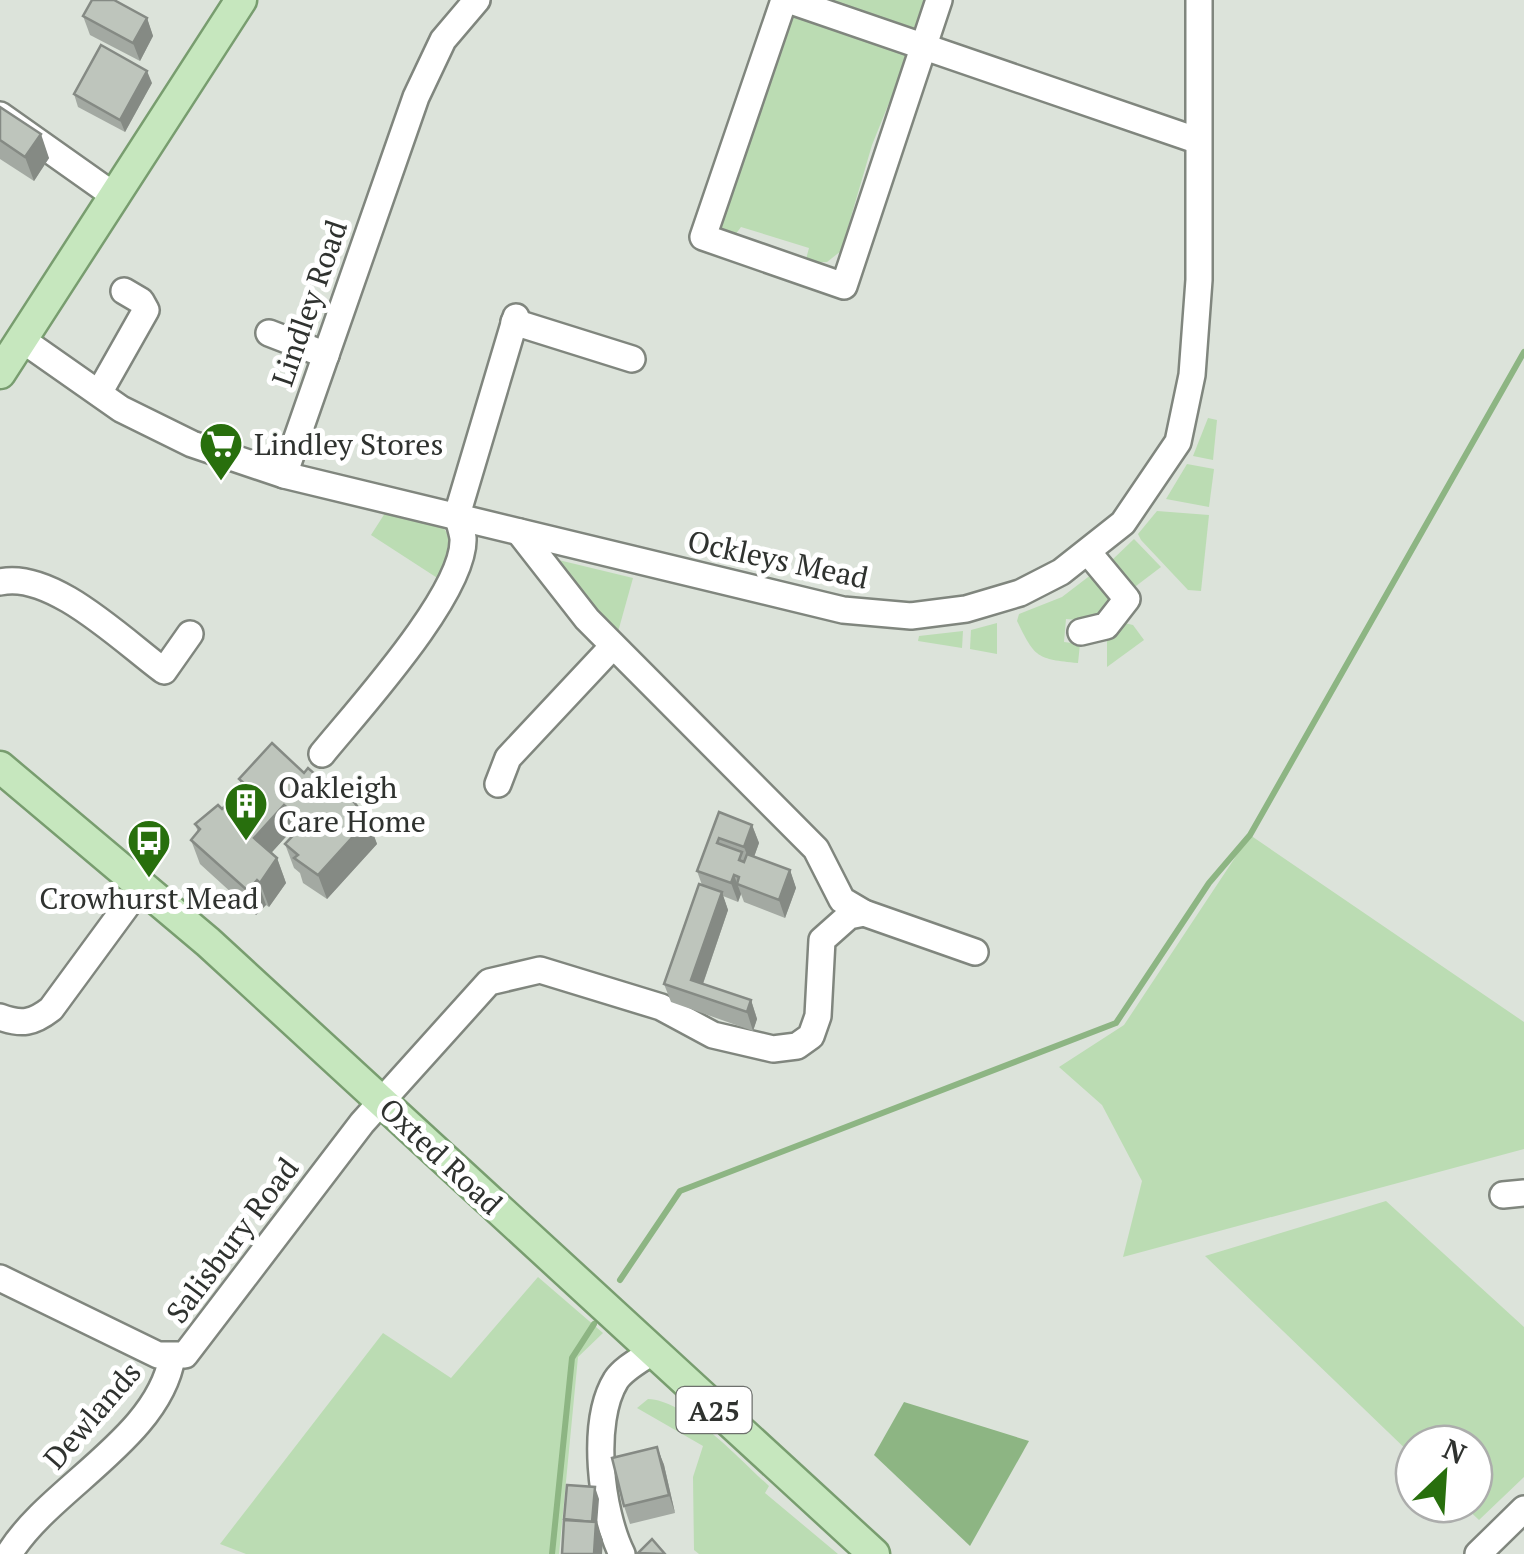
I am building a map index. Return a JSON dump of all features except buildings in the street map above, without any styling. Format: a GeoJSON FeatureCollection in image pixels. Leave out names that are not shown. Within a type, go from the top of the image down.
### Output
{"type":"FeatureCollection","features":[{"type":"Feature","properties":{"kind":"main road"},"geometry":{"type":"LineString","coordinates":[[0,373],[240,0]]}},
{"type":"Feature","properties":{"kind":"main road","name":"Oxted Road"},"geometry":{"type":"LineString","coordinates":[[4,779],[142,886],[381,1100],[874,1554]]}},
{"type":"Feature","properties":{"kind":"street"},"geometry":{"type":"LineString","coordinates":[[939,0],[924,44],[844,286],[703,238],[786,0],[924,44],[1196,140]]}},
{"type":"Feature","properties":{"kind":"street","name":"Ockleys Mead"},"geometry":{"type":"LineString","coordinates":[[284,475],[843,610],[912,616],[966,609],[1020,594],[1088,552],[1123,523],[1178,442],[1192,375],[1199,280],[1199,0]]}},
{"type":"Feature","properties":{"kind":"street","name":"Lindley Road"},"geometry":{"type":"LineString","coordinates":[[284,475],[416,97],[443,40],[466,4]]}},
{"type":"Feature","properties":{"kind":"street"},"geometry":{"type":"LineString","coordinates":[[0,115],[116,197]]}},
{"type":"Feature","properties":{"kind":"street"},"geometry":{"type":"LineString","coordinates":[[98,393],[146,310],[141,301],[124,290]]}},
{"type":"Feature","properties":{"kind":"street"},"geometry":{"type":"LineString","coordinates":[[322,754],[384,679],[454,575],[463,540],[457,515],[515,320],[632,358]]}},
{"type":"Feature","properties":{"kind":"street"},"geometry":{"type":"LineString","coordinates":[[269,334],[326,355]]}},
{"type":"Feature","properties":{"kind":"street"},"geometry":{"type":"LineString","coordinates":[[24,341],[98,393],[192,444],[284,475]]}},
{"type":"Feature","properties":{"kind":"street"},"geometry":{"type":"LineString","coordinates":[[519,532],[612,646],[816,849],[842,900],[864,913],[975,952]]}},
{"type":"Feature","properties":{"kind":"street"},"geometry":{"type":"LineString","coordinates":[[1081,632],[1106,626],[1138,594],[1088,552]]}},
{"type":"Feature","properties":{"kind":"street"},"geometry":{"type":"LineString","coordinates":[[0,582],[30,580],[58,593],[164,671],[190,634]]}},
{"type":"Feature","properties":{"kind":"street"},"geometry":{"type":"LineString","coordinates":[[498,784],[508,758],[612,646]]}},
{"type":"Feature","properties":{"kind":"street"},"geometry":{"type":"LineString","coordinates":[[0,1017],[22,1023],[35,1021],[51,1008],[142,886]]}},
{"type":"Feature","properties":{"kind":"street","name":"Salisbury Road"},"geometry":{"type":"LineString","coordinates":[[0,1278],[158,1356],[186,1355],[381,1100],[489,982],[540,970],[661,1008],[712,1035],[773,1050],[797,1046],[810,1036],[818,1016],[822,940],[850,916],[864,913]]}},
{"type":"Feature","properties":{"kind":"street"},"geometry":{"type":"LineString","coordinates":[[622,1554],[610,1528],[600,1420],[618,1377],[653,1351]]}},
{"type":"Feature","properties":{"kind":"street","name":"Dewlands"},"geometry":{"type":"LineString","coordinates":[[10,1554],[110,1454],[168,1382],[172,1357]]}},
{"type":"Feature","properties":{"kind":"street"},"geometry":{"type":"LineString","coordinates":[[1478,1554],[1524,1509]]}},
{"type":"Feature","properties":{"kind":"shaded area"},"geometry":{"type":"Polygon","coordinates":[[[812,0],[930,0],[925,20],[913,33],[812,0]]]}},
{"type":"Feature","properties":{"kind":"shaded area"},"geometry":{"type":"Polygon","coordinates":[[[793,13],[907,52],[908,56],[872,145],[841,251],[827,262],[805,263],[809,248],[741,227],[732,239],[716,224],[747,152],[768,74],[793,13]]]}},
{"type":"Feature","properties":{"kind":"shaded area"},"geometry":{"type":"Polygon","coordinates":[[[1208,418],[1217,420],[1213,460],[1193,456],[1208,418]]]}},
{"type":"Feature","properties":{"kind":"shaded area"},"geometry":{"type":"Polygon","coordinates":[[[1187,464],[1214,469],[1209,507],[1166,499],[1187,464]]]}},
{"type":"Feature","properties":{"kind":"shaded area"},"geometry":{"type":"Polygon","coordinates":[[[387,510],[443,528],[449,545],[442,581],[371,535],[387,510]]]}},
{"type":"Feature","properties":{"kind":"shaded area"},"geometry":{"type":"Polygon","coordinates":[[[1157,511],[1209,515],[1201,591],[1188,590],[1141,540],[1138,534],[1157,511]]]}},
{"type":"Feature","properties":{"kind":"shaded area"},"geometry":{"type":"Polygon","coordinates":[[[1134,539],[1161,567],[1136,586],[1128,586],[1110,562],[1134,539]]]}},
{"type":"Feature","properties":{"kind":"shaded area"},"geometry":{"type":"Polygon","coordinates":[[[542,556],[633,578],[616,639],[542,556]]]}},
{"type":"Feature","properties":{"kind":"shaded area"},"geometry":{"type":"Polygon","coordinates":[[[1096,571],[1115,604],[1091,621],[1066,619],[1064,642],[1080,644],[1078,663],[1045,658],[1028,643],[1017,621],[1019,614],[1062,597],[1096,571]]]}},
{"type":"Feature","properties":{"kind":"shaded area"},"geometry":{"type":"Polygon","coordinates":[[[1120,622],[1133,625],[1144,640],[1107,667],[1107,639],[1120,622]]]}},
{"type":"Feature","properties":{"kind":"shaded area"},"geometry":{"type":"Polygon","coordinates":[[[997,623],[997,654],[970,649],[971,630],[997,623]]]}},
{"type":"Feature","properties":{"kind":"shaded area"},"geometry":{"type":"Polygon","coordinates":[[[963,631],[962,648],[918,641],[919,636],[963,631]]]}},
{"type":"Feature","properties":{"kind":"shaded area"},"geometry":{"type":"Polygon","coordinates":[[[1250,835],[1524,1022],[1524,1149],[1123,1257],[1142,1181],[1102,1105],[1059,1067],[1124,1025],[1250,835]]]}},
{"type":"Feature","properties":{"kind":"shaded area"},"geometry":{"type":"Polygon","coordinates":[[[1386,1201],[1524,1327],[1524,1477],[1494,1506],[1494,1424],[1394,1424],[1394,1438],[1205,1256],[1386,1201]]]}},
{"type":"Feature","properties":{"kind":"shaded area"},"geometry":{"type":"Polygon","coordinates":[[[538,1277],[603,1333],[578,1357],[559,1554],[246,1554],[220,1544],[383,1333],[451,1378],[538,1277]]]}},
{"type":"Feature","properties":{"kind":"shaded area"},"geometry":{"type":"Polygon","coordinates":[[[648,1399],[679,1409],[712,1433],[769,1486],[765,1493],[838,1554],[699,1554],[694,1550],[693,1477],[703,1446],[637,1408],[648,1399]]]}},
{"type":"Feature","properties":{"kind":"shaded area"},"geometry":{"type":"Polygon","coordinates":[[[904,1402],[1029,1441],[970,1546],[874,1455],[904,1402]]]}},
{"type":"Feature","properties":{"kind":"waterway"},"geometry":{"type":"LineString","coordinates":[[620,1280],[680,1191],[1116,1023],[1209,883],[1250,835],[1524,352]]}},
{"type":"Feature","properties":{"kind":"waterway"},"geometry":{"type":"LineString","coordinates":[[552,1554],[572,1358],[594,1324]]}},
{"type":"Feature","properties":{"kind":"place","name":"Lindley Stores"},"geometry":{"type":"Point","coordinates":[221,482]}},
{"type":"Feature","properties":{"kind":"place","name":"Oakleigh Care Home"},"geometry":{"type":"Point","coordinates":[246,842]}},
{"type":"Feature","properties":{"kind":"place","name":"Crowhurst Mead"},"geometry":{"type":"Point","coordinates":[149,879]}}]}
